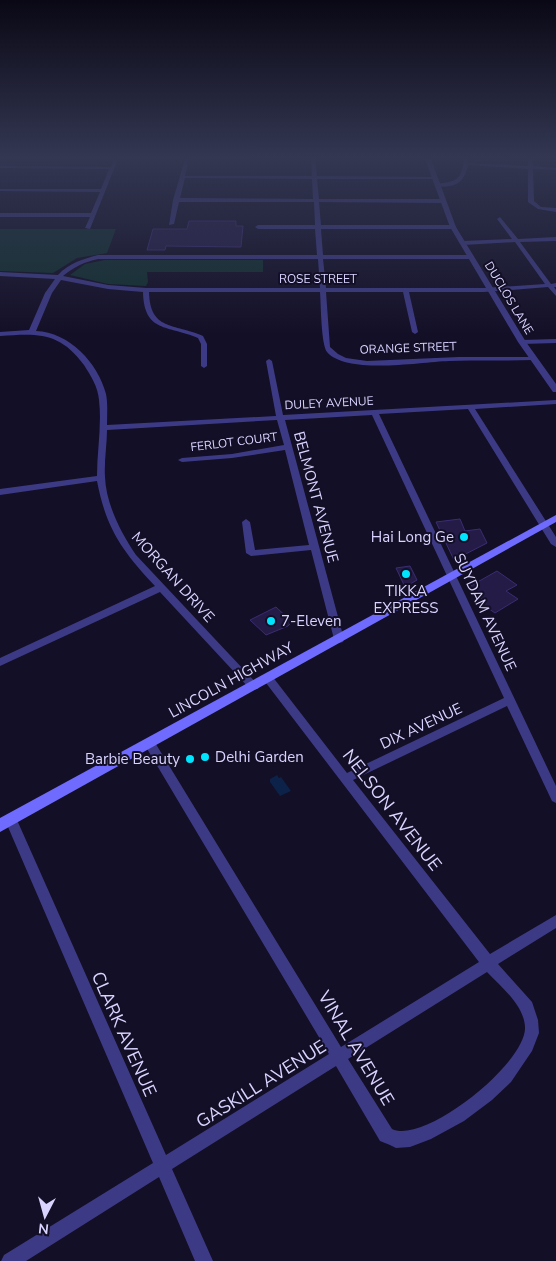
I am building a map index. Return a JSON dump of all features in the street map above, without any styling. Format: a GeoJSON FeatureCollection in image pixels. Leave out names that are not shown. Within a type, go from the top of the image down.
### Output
{"type":"FeatureCollection","features":[{"type":"Feature","properties":{"kind":"main road","name":"LINCOLN HIGHWAY"},"geometry":{"type":"LineString","coordinates":[[5,823],[268,679],[550,521]]}},
{"type":"Feature","properties":{"kind":"street"},"geometry":{"type":"LineString","coordinates":[[88,228],[92,218]]}},
{"type":"Feature","properties":{"kind":"street"},"geometry":{"type":"LineString","coordinates":[[171,224],[172,218]]}},
{"type":"Feature","properties":{"kind":"street","name":"ORANGE STREET"},"geometry":{"type":"LineString","coordinates":[[317,218],[322,290],[327,347],[329,351],[341,358],[368,363],[478,358],[533,358]]}},
{"type":"Feature","properties":{"kind":"street","name":"DUCLOS LANE"},"geometry":{"type":"LineString","coordinates":[[450,218],[471,257],[522,342],[556,390]]}},
{"type":"Feature","properties":{"kind":"street"},"geometry":{"type":"LineString","coordinates":[[500,219],[553,285],[556,294]]}},
{"type":"Feature","properties":{"kind":"street"},"geometry":{"type":"LineString","coordinates":[[258,227],[454,227]]}},
{"type":"Feature","properties":{"kind":"street"},"geometry":{"type":"LineString","coordinates":[[463,243],[556,239]]}},
{"type":"Feature","properties":{"kind":"street"},"geometry":{"type":"LineString","coordinates":[[32,331],[57,277],[79,262],[106,256],[471,257]]}},
{"type":"Feature","properties":{"kind":"street","name":"ROSE STREET"},"geometry":{"type":"LineString","coordinates":[[0,274],[57,277],[108,287],[146,290],[490,289],[553,285]]}},
{"type":"Feature","properties":{"kind":"street"},"geometry":{"type":"LineString","coordinates":[[146,290],[145,306],[150,317],[159,323],[187,330],[201,336],[204,344],[204,366]]}},
{"type":"Feature","properties":{"kind":"street"},"geometry":{"type":"LineString","coordinates":[[406,290],[415,332]]}},
{"type":"Feature","properties":{"kind":"street","name":"MORGAN DRIVE"},"geometry":{"type":"LineString","coordinates":[[0,334],[32,331],[66,340],[83,358],[94,376],[102,397],[101,478],[110,516],[119,537],[133,557],[254,686]]}},
{"type":"Feature","properties":{"kind":"street"},"geometry":{"type":"LineString","coordinates":[[522,342],[556,341]]}},
{"type":"Feature","properties":{"kind":"street","name":"BELMONT AVENUE"},"geometry":{"type":"LineString","coordinates":[[269,361],[280,417],[340,639]]}},
{"type":"Feature","properties":{"kind":"street","name":"DULEY AVENUE"},"geometry":{"type":"LineString","coordinates":[[103,428],[556,402]]}},
{"type":"Feature","properties":{"kind":"street"},"geometry":{"type":"LineString","coordinates":[[470,406],[550,521],[556,544]]}},
{"type":"Feature","properties":{"kind":"street","name":"SUYDAM AVENUE"},"geometry":{"type":"LineString","coordinates":[[374,412],[556,798]]}},
{"type":"Feature","properties":{"kind":"street","name":"FERLOT COURT"},"geometry":{"type":"LineString","coordinates":[[182,460],[232,456],[288,447]]}},
{"type":"Feature","properties":{"kind":"street"},"geometry":{"type":"LineString","coordinates":[[0,492],[101,478]]}},
{"type":"Feature","properties":{"kind":"street"},"geometry":{"type":"LineString","coordinates":[[246,522],[251,552],[315,546]]}},
{"type":"Feature","properties":{"kind":"street"},"geometry":{"type":"LineString","coordinates":[[0,662],[162,587]]}},
{"type":"Feature","properties":{"kind":"street","name":"NELSON AVENUE"},"geometry":{"type":"LineString","coordinates":[[268,679],[489,964]]}},
{"type":"Feature","properties":{"kind":"street","name":"DIX AVENUE"},"geometry":{"type":"LineString","coordinates":[[345,778],[510,700]]}},
{"type":"Feature","properties":{"kind":"street","name":"VINAL AVENUE"},"geometry":{"type":"LineString","coordinates":[[150,744],[390,1139],[400,1140],[423,1134],[452,1119],[498,1086],[527,1044],[532,1033],[527,1006],[489,964]]}},
{"type":"Feature","properties":{"kind":"street","name":"CLARK AVENUE"},"geometry":{"type":"LineString","coordinates":[[5,823],[204,1261]]}},
{"type":"Feature","properties":{"kind":"street","name":"GASKILL AVENUE"},"geometry":{"type":"LineString","coordinates":[[10,1261],[556,921]]}},
{"type":"Feature","properties":{"kind":"green space"},"geometry":{"type":"Polygon","coordinates":[[[0,229],[116,229],[107,253],[77,258],[53,273],[0,271],[0,229]]]}},
{"type":"Feature","properties":{"kind":"green space"},"geometry":{"type":"Polygon","coordinates":[[[105,260],[263,260],[263,272],[147,272],[148,282],[146,286],[108,284],[70,275],[85,264],[105,260]]]}},
{"type":"Feature","properties":{"kind":"water"},"geometry":{"type":"Polygon","coordinates":[[[277,775],[279,778],[281,777],[291,791],[280,796],[270,782],[270,779],[277,775]]]}},
{"type":"Feature","properties":{"kind":"building"},"geometry":{"type":"Polygon","coordinates":[[[189,221],[236,221],[236,226],[243,226],[241,247],[166,246],[165,250],[147,250],[153,229],[187,229],[189,221]]]}},
{"type":"Feature","properties":{"kind":"building","name":"Hai Long Ge"},"geometry":{"type":"Polygon","coordinates":[[[460,519],[465,531],[480,529],[487,543],[454,560],[436,522],[460,519]]]}},
{"type":"Feature","properties":{"kind":"building","name":"TIKKA EXPRESS"},"geometry":{"type":"Polygon","coordinates":[[[410,566],[417,580],[405,587],[396,568],[410,566]]]}},
{"type":"Feature","properties":{"kind":"building"},"geometry":{"type":"Polygon","coordinates":[[[497,571],[517,585],[506,591],[518,599],[495,613],[482,604],[486,602],[467,588],[497,571]]]}},
{"type":"Feature","properties":{"kind":"building","name":"7-Eleven"},"geometry":{"type":"Polygon","coordinates":[[[276,607],[292,622],[288,626],[266,635],[250,620],[276,607]]]}},
{"type":"Feature","properties":{"kind":"place","name":"Hai Long Ge"},"geometry":{"type":"Point","coordinates":[464,537]}},
{"type":"Feature","properties":{"kind":"place","name":"TIKKA EXPRESS"},"geometry":{"type":"Point","coordinates":[406,574]}},
{"type":"Feature","properties":{"kind":"place","name":"7-Eleven"},"geometry":{"type":"Point","coordinates":[271,621]}},
{"type":"Feature","properties":{"kind":"place","name":"Delhi Garden"},"geometry":{"type":"Point","coordinates":[205,757]}},
{"type":"Feature","properties":{"kind":"place","name":"Barbie Beauty"},"geometry":{"type":"Point","coordinates":[190,759]}}]}
